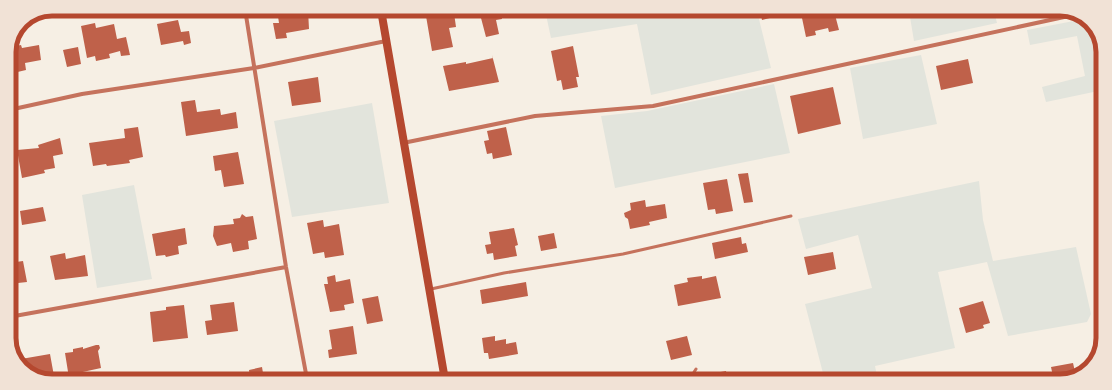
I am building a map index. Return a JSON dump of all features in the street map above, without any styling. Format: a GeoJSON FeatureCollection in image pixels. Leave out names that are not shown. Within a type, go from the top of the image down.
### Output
{"type":"FeatureCollection","features":[{"type":"Feature","properties":{"kind":"main road"},"geometry":{"type":"LineString","coordinates":[[382,16],[403,143],[431,289],[444,374]]}},
{"type":"Feature","properties":{"kind":"street"},"geometry":{"type":"LineString","coordinates":[[246,16],[286,267],[306,374]]}},
{"type":"Feature","properties":{"kind":"street"},"geometry":{"type":"LineString","coordinates":[[403,143],[535,116],[653,106],[1067,16]]}},
{"type":"Feature","properties":{"kind":"street"},"geometry":{"type":"LineString","coordinates":[[16,108],[82,94],[254,68],[387,41]]}},
{"type":"Feature","properties":{"kind":"street"},"geometry":{"type":"LineString","coordinates":[[16,316],[286,267]]}},
{"type":"Feature","properties":{"kind":"lane"},"geometry":{"type":"LineString","coordinates":[[431,289],[504,273],[623,254],[791,216]]}},
{"type":"Feature","properties":{"kind":"lane"},"geometry":{"type":"LineString","coordinates":[[693,374],[696,369]]}},
{"type":"Feature","properties":{"kind":"shaded area"},"geometry":{"type":"Polygon","coordinates":[[[546,16],[758,16],[771,68],[651,95],[637,24],[551,38],[546,16]]]}},
{"type":"Feature","properties":{"kind":"shaded area"},"geometry":{"type":"Polygon","coordinates":[[[910,16],[995,16],[997,23],[914,41],[910,16]]]}},
{"type":"Feature","properties":{"kind":"shaded area"},"geometry":{"type":"Polygon","coordinates":[[[1077,20],[1086,26],[1093,38],[1096,49],[1096,91],[1046,102],[1042,87],[1085,76],[1077,36],[1030,45],[1027,30],[1077,20]]]}},
{"type":"Feature","properties":{"kind":"shaded area"},"geometry":{"type":"Polygon","coordinates":[[[921,55],[937,124],[863,139],[850,68],[921,55]]]}},
{"type":"Feature","properties":{"kind":"shaded area"},"geometry":{"type":"Polygon","coordinates":[[[774,84],[790,153],[615,188],[601,116],[647,111],[774,84]]]}},
{"type":"Feature","properties":{"kind":"shaded area"},"geometry":{"type":"Polygon","coordinates":[[[372,103],[389,203],[292,217],[274,121],[372,103]]]}},
{"type":"Feature","properties":{"kind":"shaded area"},"geometry":{"type":"Polygon","coordinates":[[[979,181],[983,220],[993,261],[1076,247],[1091,314],[1087,322],[1008,336],[987,262],[938,272],[955,348],[875,366],[877,374],[823,374],[805,304],[872,288],[858,235],[806,249],[798,219],[979,181]]]}},
{"type":"Feature","properties":{"kind":"shaded area"},"geometry":{"type":"Polygon","coordinates":[[[134,185],[152,279],[97,288],[82,195],[134,185]]]}},
{"type":"Feature","properties":{"kind":"building"},"geometry":{"type":"Polygon","coordinates":[[[278,16],[308,16],[309,29],[286,33],[287,38],[276,39],[273,23],[279,23],[278,16]]]}},
{"type":"Feature","properties":{"kind":"building"},"geometry":{"type":"Polygon","coordinates":[[[426,16],[454,16],[456,27],[449,28],[453,47],[432,51],[426,16]]]}},
{"type":"Feature","properties":{"kind":"building"},"geometry":{"type":"Polygon","coordinates":[[[489,16],[502,16],[502,19],[496,20],[499,34],[486,37],[481,18],[489,16]]]}},
{"type":"Feature","properties":{"kind":"building"},"geometry":{"type":"Polygon","coordinates":[[[761,16],[777,16],[762,20],[761,16]]]}},
{"type":"Feature","properties":{"kind":"building"},"geometry":{"type":"Polygon","coordinates":[[[810,16],[835,16],[839,30],[829,32],[828,28],[815,31],[816,35],[806,37],[802,18],[810,16]]]}},
{"type":"Feature","properties":{"kind":"building"},"geometry":{"type":"Polygon","coordinates":[[[178,20],[181,32],[189,31],[191,43],[184,45],[183,41],[161,45],[157,24],[178,20]]]}},
{"type":"Feature","properties":{"kind":"building"},"geometry":{"type":"Polygon","coordinates":[[[95,23],[96,28],[114,24],[117,39],[126,37],[130,55],[121,56],[120,51],[109,54],[110,58],[96,61],[95,56],[87,58],[81,26],[95,23]]]}},
{"type":"Feature","properties":{"kind":"building"},"geometry":{"type":"Polygon","coordinates":[[[21,45],[22,48],[39,45],[41,60],[25,63],[26,70],[16,72],[17,46],[21,45]]]}},
{"type":"Feature","properties":{"kind":"building"},"geometry":{"type":"Polygon","coordinates":[[[573,46],[579,77],[576,77],[578,87],[563,90],[561,80],[557,81],[551,51],[573,46]]]}},
{"type":"Feature","properties":{"kind":"building"},"geometry":{"type":"Polygon","coordinates":[[[78,47],[81,64],[67,67],[63,50],[78,47]]]}},
{"type":"Feature","properties":{"kind":"building"},"geometry":{"type":"Polygon","coordinates":[[[493,58],[499,82],[449,91],[443,66],[466,62],[466,64],[493,58]]]}},
{"type":"Feature","properties":{"kind":"building"},"geometry":{"type":"Polygon","coordinates":[[[968,59],[973,83],[941,90],[936,66],[968,59]]]}},
{"type":"Feature","properties":{"kind":"building"},"geometry":{"type":"Polygon","coordinates":[[[318,77],[321,102],[292,106],[288,82],[318,77]]]}},
{"type":"Feature","properties":{"kind":"building"},"geometry":{"type":"Polygon","coordinates":[[[833,87],[841,124],[798,134],[790,96],[833,87]]]}},
{"type":"Feature","properties":{"kind":"building"},"geometry":{"type":"Polygon","coordinates":[[[195,100],[197,112],[220,109],[221,115],[236,112],[238,128],[186,136],[181,102],[195,100]]]}},
{"type":"Feature","properties":{"kind":"building"},"geometry":{"type":"Polygon","coordinates":[[[138,127],[143,157],[129,160],[130,163],[93,166],[89,143],[125,138],[124,129],[138,127]]]}},
{"type":"Feature","properties":{"kind":"building"},"geometry":{"type":"Polygon","coordinates":[[[506,127],[512,155],[493,159],[492,153],[487,154],[484,141],[489,140],[487,131],[506,127]]]}},
{"type":"Feature","properties":{"kind":"building"},"geometry":{"type":"Polygon","coordinates":[[[60,138],[63,154],[53,156],[55,168],[44,170],[45,173],[22,178],[17,150],[39,148],[38,145],[60,138]]]}},
{"type":"Feature","properties":{"kind":"building"},"geometry":{"type":"Polygon","coordinates":[[[238,152],[244,184],[224,187],[221,170],[215,171],[213,156],[238,152]]]}},
{"type":"Feature","properties":{"kind":"building"},"geometry":{"type":"Polygon","coordinates":[[[748,173],[753,202],[744,203],[738,174],[748,173]]]}},
{"type":"Feature","properties":{"kind":"building"},"geometry":{"type":"Polygon","coordinates":[[[727,179],[733,211],[716,214],[715,209],[708,210],[703,183],[727,179]]]}},
{"type":"Feature","properties":{"kind":"building"},"geometry":{"type":"Polygon","coordinates":[[[645,200],[646,207],[665,204],[667,218],[649,222],[650,225],[630,229],[628,219],[625,217],[624,213],[631,210],[630,203],[645,200]]]}},
{"type":"Feature","properties":{"kind":"building"},"geometry":{"type":"Polygon","coordinates":[[[43,207],[46,221],[22,225],[20,211],[43,207]]]}},
{"type":"Feature","properties":{"kind":"building"},"geometry":{"type":"Polygon","coordinates":[[[242,214],[246,217],[253,216],[257,239],[248,241],[249,249],[233,252],[231,243],[217,246],[213,236],[214,226],[234,224],[233,219],[240,218],[242,214]]]}},
{"type":"Feature","properties":{"kind":"building"},"geometry":{"type":"Polygon","coordinates":[[[323,220],[324,227],[339,224],[344,255],[325,258],[324,252],[313,254],[307,223],[323,220]]]}},
{"type":"Feature","properties":{"kind":"building"},"geometry":{"type":"Polygon","coordinates":[[[185,228],[187,244],[178,246],[179,254],[166,257],[165,255],[156,256],[152,234],[185,228]]]}},
{"type":"Feature","properties":{"kind":"building"},"geometry":{"type":"Polygon","coordinates":[[[514,228],[518,245],[515,246],[517,256],[494,260],[493,253],[487,254],[485,245],[491,244],[489,232],[514,228]]]}},
{"type":"Feature","properties":{"kind":"building"},"geometry":{"type":"Polygon","coordinates":[[[554,233],[557,248],[541,251],[538,236],[554,233]]]}},
{"type":"Feature","properties":{"kind":"building"},"geometry":{"type":"Polygon","coordinates":[[[741,237],[742,244],[746,243],[748,252],[715,259],[712,243],[741,237]]]}},
{"type":"Feature","properties":{"kind":"building"},"geometry":{"type":"Polygon","coordinates":[[[833,252],[836,269],[808,275],[804,257],[833,252]]]}},
{"type":"Feature","properties":{"kind":"building"},"geometry":{"type":"Polygon","coordinates":[[[65,253],[66,259],[85,255],[88,276],[55,280],[50,256],[65,253]]]}},
{"type":"Feature","properties":{"kind":"building"},"geometry":{"type":"Polygon","coordinates":[[[23,261],[27,282],[18,283],[18,286],[16,286],[16,262],[23,261]]]}},
{"type":"Feature","properties":{"kind":"building"},"geometry":{"type":"Polygon","coordinates":[[[335,275],[336,282],[350,279],[354,303],[344,305],[345,310],[330,312],[324,284],[328,284],[327,277],[335,275]]]}},
{"type":"Feature","properties":{"kind":"building"},"geometry":{"type":"Polygon","coordinates":[[[702,276],[702,279],[716,276],[721,298],[678,306],[674,285],[688,282],[687,278],[702,276]]]}},
{"type":"Feature","properties":{"kind":"building"},"geometry":{"type":"Polygon","coordinates":[[[526,282],[528,296],[482,304],[480,290],[526,282]]]}},
{"type":"Feature","properties":{"kind":"building"},"geometry":{"type":"Polygon","coordinates":[[[378,296],[383,321],[367,324],[362,299],[378,296]]]}},
{"type":"Feature","properties":{"kind":"building"},"geometry":{"type":"Polygon","coordinates":[[[983,301],[990,323],[983,325],[984,328],[966,333],[959,308],[983,301]]]}},
{"type":"Feature","properties":{"kind":"building"},"geometry":{"type":"Polygon","coordinates":[[[234,302],[238,331],[207,335],[205,321],[212,320],[210,305],[234,302]]]}},
{"type":"Feature","properties":{"kind":"building"},"geometry":{"type":"Polygon","coordinates":[[[184,305],[188,338],[153,342],[150,312],[166,310],[166,307],[184,305]]]}},
{"type":"Feature","properties":{"kind":"building"},"geometry":{"type":"Polygon","coordinates":[[[353,326],[357,354],[329,358],[328,350],[332,349],[329,330],[353,326]]]}},
{"type":"Feature","properties":{"kind":"building"},"geometry":{"type":"Polygon","coordinates":[[[495,336],[495,341],[506,339],[506,344],[516,342],[518,354],[489,359],[488,353],[484,353],[482,338],[495,336]]]}},
{"type":"Feature","properties":{"kind":"building"},"geometry":{"type":"Polygon","coordinates":[[[687,336],[692,355],[671,360],[666,341],[687,336]]]}},
{"type":"Feature","properties":{"kind":"building"},"geometry":{"type":"Polygon","coordinates":[[[99,345],[100,348],[98,351],[101,368],[78,374],[68,374],[65,353],[73,352],[73,349],[83,347],[83,349],[99,345]]]}},
{"type":"Feature","properties":{"kind":"building"},"geometry":{"type":"Polygon","coordinates":[[[50,354],[54,374],[40,372],[26,364],[22,359],[50,354]]]}},
{"type":"Feature","properties":{"kind":"building"},"geometry":{"type":"Polygon","coordinates":[[[1073,363],[1075,371],[1065,374],[1052,374],[1051,367],[1073,363]]]}},
{"type":"Feature","properties":{"kind":"building"},"geometry":{"type":"Polygon","coordinates":[[[262,367],[263,374],[249,374],[249,370],[262,367]]]}},
{"type":"Feature","properties":{"kind":"building"},"geometry":{"type":"Polygon","coordinates":[[[726,371],[726,374],[710,374],[726,371]]]}},
{"type":"Feature","properties":{"kind":"building"},"geometry":{"type":"Polygon","coordinates":[[[591,372],[591,374],[580,374],[591,372]]]}}]}
